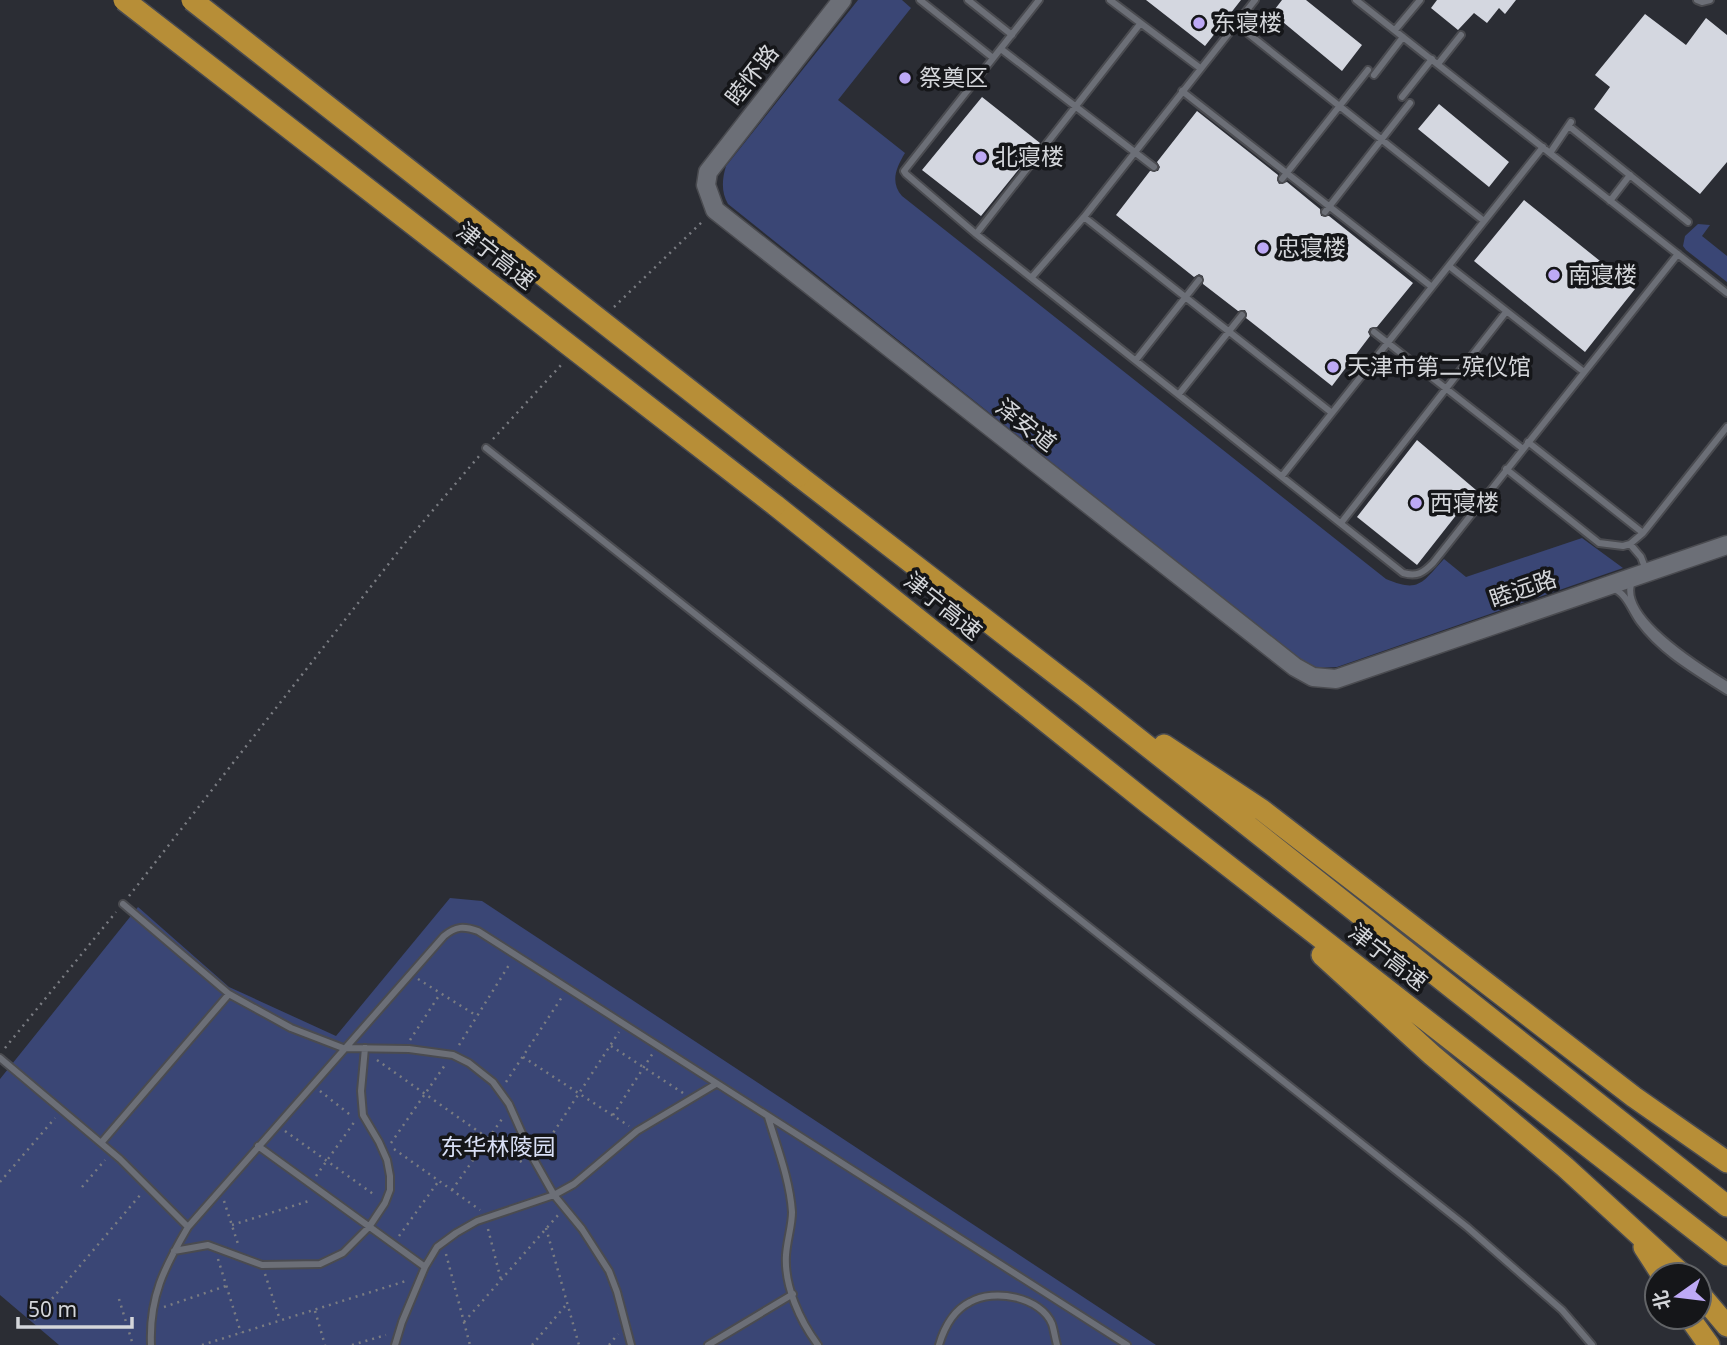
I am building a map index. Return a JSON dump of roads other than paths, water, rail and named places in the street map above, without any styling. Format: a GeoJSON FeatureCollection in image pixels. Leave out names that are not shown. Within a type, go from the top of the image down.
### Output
{"type":"FeatureCollection","features":[{"type":"Feature","properties":{"kind":"highway","name":"津宁高速"},"geometry":{"type":"LineString","coordinates":[[124,0],[775,505],[1149,804],[1727,1255]]}},
{"type":"Feature","properties":{"kind":"highway","name":"津宁高速"},"geometry":{"type":"LineString","coordinates":[[192,0],[1083,695],[1727,1206]]}},
{"type":"Feature","properties":{"kind":"highway"},"geometry":{"type":"LineString","coordinates":[[1083,695],[1202,768],[1262,810],[1634,1097],[1727,1163]]}},
{"type":"Feature","properties":{"kind":"highway"},"geometry":{"type":"LineString","coordinates":[[1149,804],[1278,915],[1432,1055],[1566,1167],[1668,1261]]}},
{"type":"Feature","properties":{"kind":"highway"},"geometry":{"type":"LineString","coordinates":[[1630,1225],[1653,1261]]}},
{"type":"Feature","properties":{"kind":"highway"},"geometry":{"type":"LineString","coordinates":[[1713,1310],[1727,1326]]}},
{"type":"Feature","properties":{"kind":"street","name":"睦怀路"},"geometry":{"type":"LineString","coordinates":[[715,210],[706,185],[708,172],[842,0]]}},
{"type":"Feature","properties":{"kind":"street","name":"泽安道"},"geometry":{"type":"LineString","coordinates":[[715,210],[1295,667],[1313,677],[1336,679]]}},
{"type":"Feature","properties":{"kind":"street","name":"睦远路"},"geometry":{"type":"LineString","coordinates":[[1336,679],[1727,545]]}},
{"type":"Feature","properties":{"kind":"lane"},"geometry":{"type":"LineString","coordinates":[[920,0],[993,58]]}},
{"type":"Feature","properties":{"kind":"lane"},"geometry":{"type":"LineString","coordinates":[[968,0],[1012,35]]}},
{"type":"Feature","properties":{"kind":"lane"},"geometry":{"type":"LineString","coordinates":[[1039,0],[904,171],[908,178],[1403,573],[1411,576],[1420,574],[1433,563],[1678,254]]}},
{"type":"Feature","properties":{"kind":"lane"},"geometry":{"type":"LineString","coordinates":[[1110,0],[1200,68]]}},
{"type":"Feature","properties":{"kind":"lane"},"geometry":{"type":"LineString","coordinates":[[1032,277],[1084,217],[1255,0]]}},
{"type":"Feature","properties":{"kind":"lane"},"geometry":{"type":"LineString","coordinates":[[1356,0],[1727,293]]}},
{"type":"Feature","properties":{"kind":"lane"},"geometry":{"type":"LineString","coordinates":[[1395,30],[1420,0]]}},
{"type":"Feature","properties":{"kind":"lane"},"geometry":{"type":"LineString","coordinates":[[1697,0],[1710,0]]}},
{"type":"Feature","properties":{"kind":"lane"},"geometry":{"type":"LineString","coordinates":[[1235,23],[1484,221]]}},
{"type":"Feature","properties":{"kind":"lane"},"geometry":{"type":"LineString","coordinates":[[976,234],[1140,24]]}},
{"type":"Feature","properties":{"kind":"lane"},"geometry":{"type":"LineString","coordinates":[[1402,97],[1461,35]]}},
{"type":"Feature","properties":{"kind":"lane"},"geometry":{"type":"LineString","coordinates":[[1285,176],[1340,106],[1403,37]]}},
{"type":"Feature","properties":{"kind":"lane"},"geometry":{"type":"LineString","coordinates":[[1001,49],[1154,167]]}},
{"type":"Feature","properties":{"kind":"lane"},"geometry":{"type":"LineString","coordinates":[[1182,90],[1285,176],[1432,287]]}},
{"type":"Feature","properties":{"kind":"lane"},"geometry":{"type":"LineString","coordinates":[[1327,209],[1410,103]]}},
{"type":"Feature","properties":{"kind":"lane"},"geometry":{"type":"LineString","coordinates":[[1550,153],[1571,125],[1688,222]]}},
{"type":"Feature","properties":{"kind":"lane"},"geometry":{"type":"LineString","coordinates":[[1282,476],[1543,147]]}},
{"type":"Feature","properties":{"kind":"lane"},"geometry":{"type":"LineString","coordinates":[[1611,201],[1630,175]]}},
{"type":"Feature","properties":{"kind":"lane"},"geometry":{"type":"LineString","coordinates":[[1084,217],[1332,413]]}},
{"type":"Feature","properties":{"kind":"lane"},"geometry":{"type":"LineString","coordinates":[[1449,265],[1584,372]]}},
{"type":"Feature","properties":{"kind":"lane"},"geometry":{"type":"LineString","coordinates":[[1136,360],[1199,281]]}},
{"type":"Feature","properties":{"kind":"lane"},"geometry":{"type":"LineString","coordinates":[[1341,523],[1506,312]]}},
{"type":"Feature","properties":{"kind":"lane"},"geometry":{"type":"LineString","coordinates":[[1179,394],[1242,315]]}},
{"type":"Feature","properties":{"kind":"lane"},"geometry":{"type":"LineString","coordinates":[[1374,332],[1523,449]]}},
{"type":"Feature","properties":{"kind":"lane"},"geometry":{"type":"LineString","coordinates":[[1506,469],[1599,543],[1623,546],[1630,544],[1643,533],[1727,427]]}},
{"type":"Feature","properties":{"kind":"lane"},"geometry":{"type":"LineString","coordinates":[[1528,442],[1643,533]]}},
{"type":"Feature","properties":{"kind":"lane"},"geometry":{"type":"LineString","coordinates":[[486,448],[1467,1227],[1562,1310],[1591,1345]]}},
{"type":"Feature","properties":{"kind":"lane"},"geometry":{"type":"LineString","coordinates":[[1630,544],[1641,557],[1643,573],[1632,581],[1630,594],[1644,619],[1671,646],[1727,685]]}},
{"type":"Feature","properties":{"kind":"lane"},"geometry":{"type":"LineString","coordinates":[[1604,587],[1622,593],[1646,630],[1662,645],[1688,666],[1727,691]]}},
{"type":"Feature","properties":{"kind":"lane"},"geometry":{"type":"LineString","coordinates":[[123,904],[229,994],[291,1028],[343,1048],[436,1051],[453,1055],[480,1071],[500,1091],[554,1195],[582,1229],[609,1271],[631,1345]]}},
{"type":"Feature","properties":{"kind":"lane"},"geometry":{"type":"LineString","coordinates":[[150,1345],[151,1311],[158,1287],[188,1227],[409,974],[444,936],[453,929],[462,927],[478,932],[515,955],[1127,1345]]}},
{"type":"Feature","properties":{"kind":"lane"},"geometry":{"type":"LineString","coordinates":[[100,1143],[229,994]]}},
{"type":"Feature","properties":{"kind":"lane"},"geometry":{"type":"LineString","coordinates":[[174,1251],[208,1245],[262,1265],[320,1264],[343,1253],[369,1227],[390,1190],[387,1160],[363,1115],[361,1106],[369,1048]]}},
{"type":"Feature","properties":{"kind":"lane"},"geometry":{"type":"LineString","coordinates":[[0,1056],[112,1152],[188,1227]]}},
{"type":"Feature","properties":{"kind":"lane"},"geometry":{"type":"LineString","coordinates":[[395,1345],[421,1276],[438,1247],[456,1233],[487,1217],[554,1195],[574,1184],[637,1131],[716,1084]]}},
{"type":"Feature","properties":{"kind":"lane"},"geometry":{"type":"LineString","coordinates":[[768,1117],[789,1188],[792,1213],[786,1256],[787,1274],[804,1323],[818,1345]]}},
{"type":"Feature","properties":{"kind":"lane"},"geometry":{"type":"LineString","coordinates":[[258,1146],[425,1267]]}},
{"type":"Feature","properties":{"kind":"lane"},"geometry":{"type":"LineString","coordinates":[[708,1345],[793,1294]]}},
{"type":"Feature","properties":{"kind":"lane"},"geometry":{"type":"LineString","coordinates":[[939,1345],[949,1322],[965,1305],[971,1301],[1002,1296],[1015,1297],[1041,1309],[1052,1323],[1057,1345]]}},
{"type":"Feature","properties":{"kind":"place","name":"东寝楼"},"geometry":{"type":"Point","coordinates":[1199,23]}},
{"type":"Feature","properties":{"kind":"place","name":"祭奠区"},"geometry":{"type":"Point","coordinates":[905,78]}},
{"type":"Feature","properties":{"kind":"place","name":"北寝楼"},"geometry":{"type":"Point","coordinates":[981,157]}},
{"type":"Feature","properties":{"kind":"place","name":"忠寝楼"},"geometry":{"type":"Point","coordinates":[1263,248]}},
{"type":"Feature","properties":{"kind":"place","name":"南寝楼"},"geometry":{"type":"Point","coordinates":[1554,275]}},
{"type":"Feature","properties":{"kind":"place","name":"天津市第二殡仪馆"},"geometry":{"type":"Point","coordinates":[1333,367]}},
{"type":"Feature","properties":{"kind":"place","name":"西寝楼"},"geometry":{"type":"Point","coordinates":[1416,503]}},
{"type":"Feature","properties":{"kind":"park label","name":"东华林陵园"},"geometry":{"type":"Point","coordinates":[498,1147]}}]}
